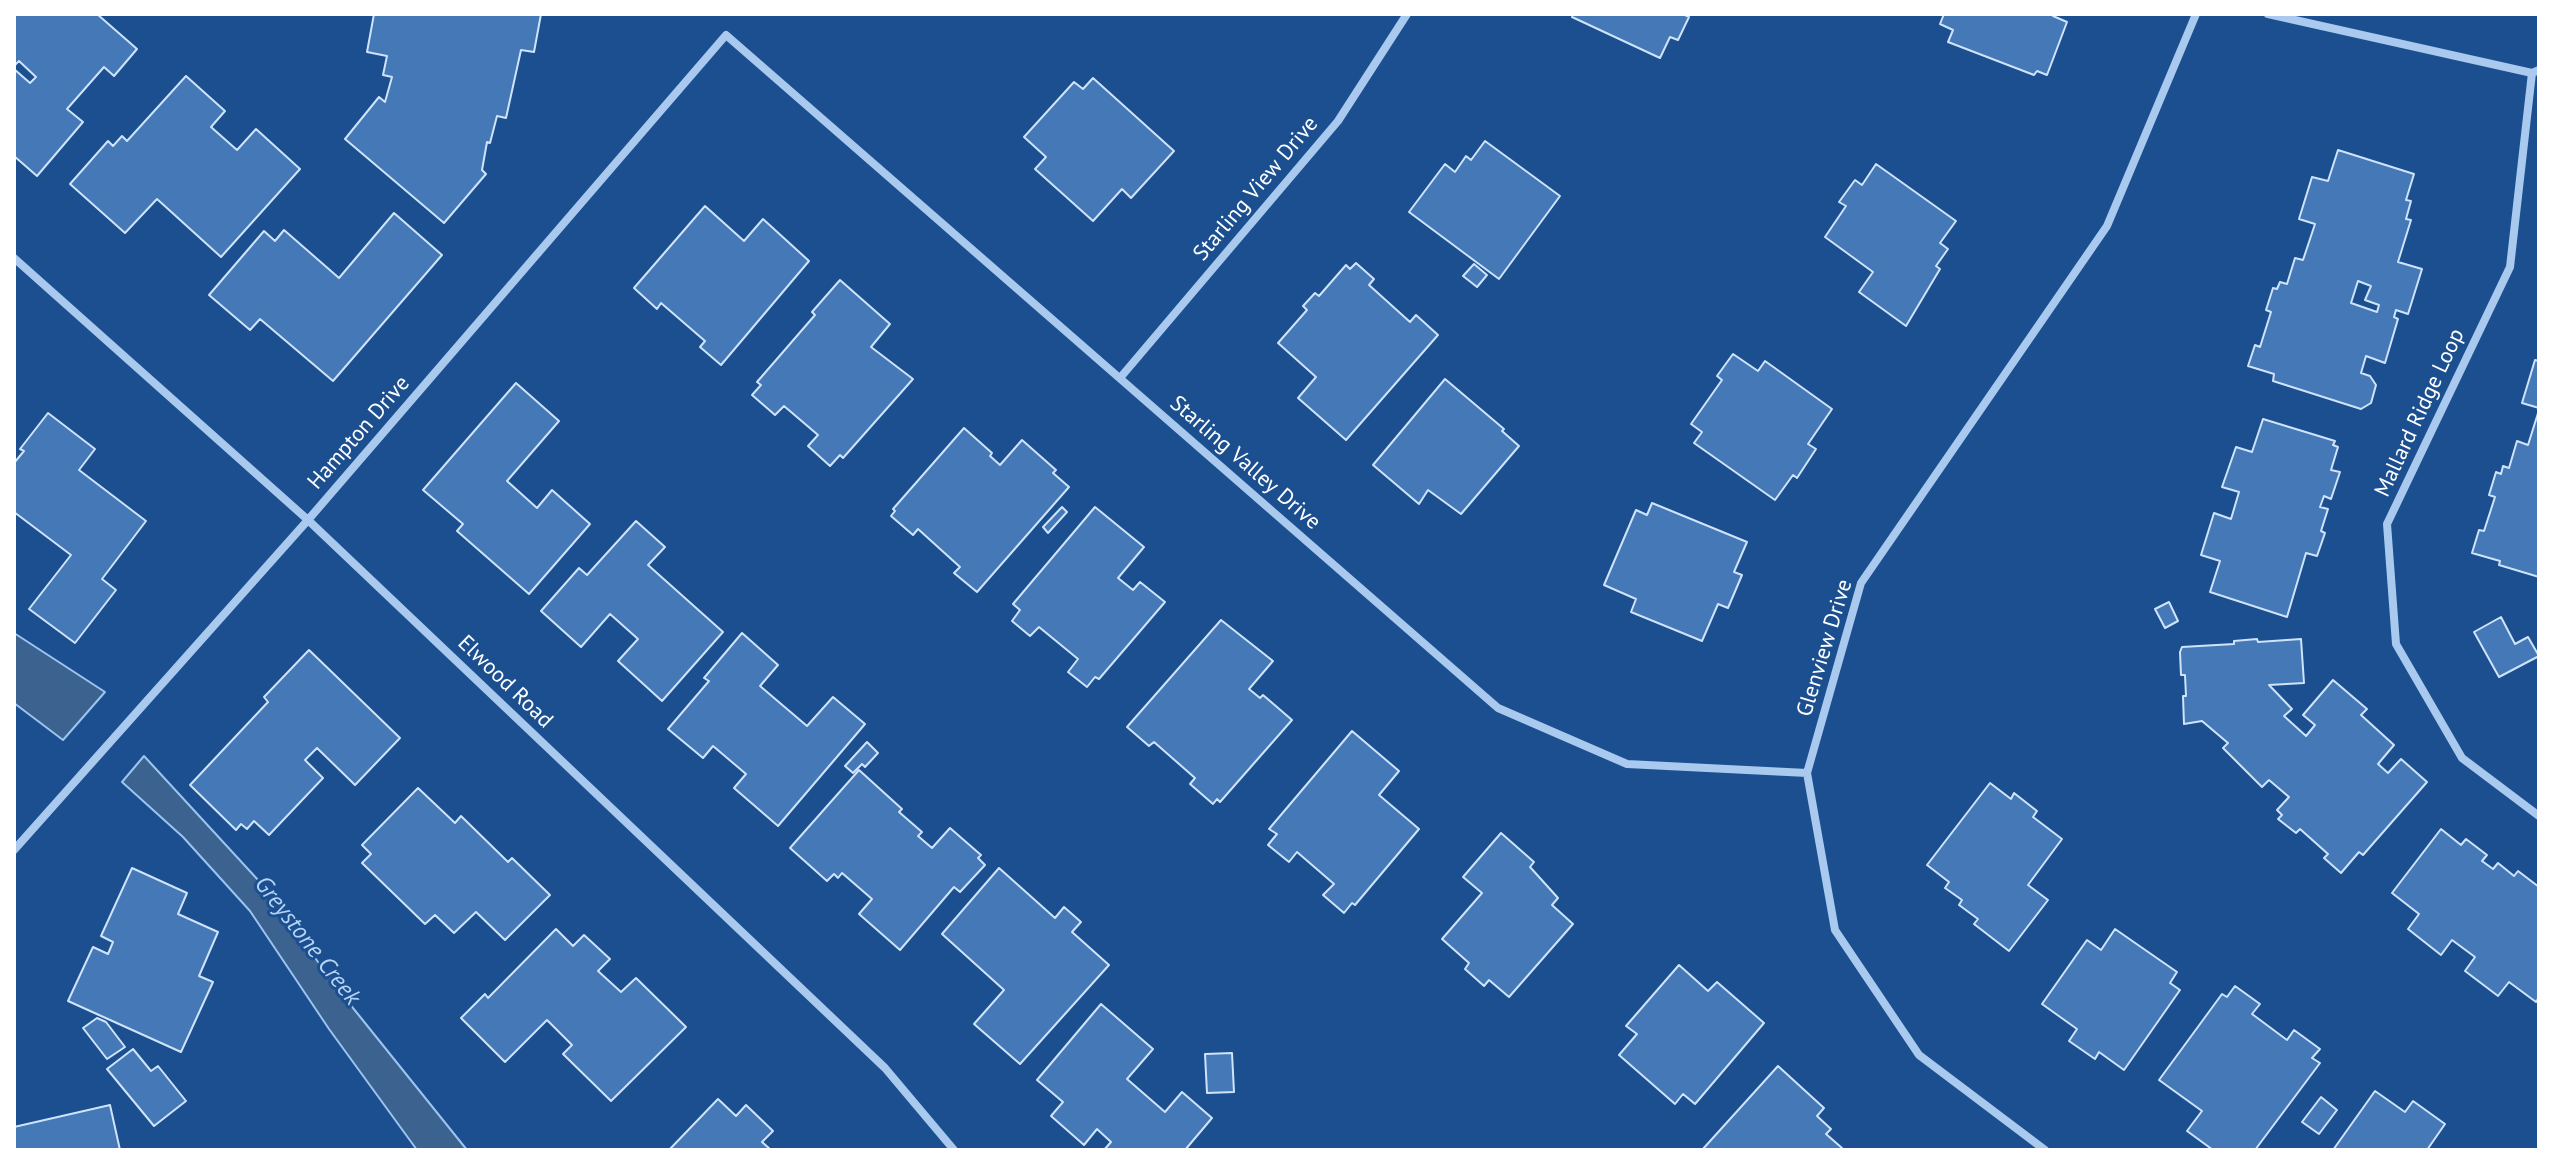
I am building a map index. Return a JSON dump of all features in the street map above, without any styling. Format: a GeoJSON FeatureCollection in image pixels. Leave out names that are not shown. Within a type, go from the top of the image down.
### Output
{"type":"FeatureCollection","features":[{"type":"Feature","properties":{"kind":"street","name":"Starling View Drive"},"geometry":{"type":"LineString","coordinates":[[1120,378],[1338,121],[1407,14]]}},
{"type":"Feature","properties":{"kind":"street","name":"Glenview Drive"},"geometry":{"type":"LineString","coordinates":[[2045,1150],[1919,1055],[1835,930],[1807,773],[1861,583],[2107,226],[2196,14]]}},
{"type":"Feature","properties":{"kind":"street","name":"Mallard Ridge Loop"},"geometry":{"type":"LineString","coordinates":[[2268,14],[2536,71],[2510,267],[2387,524],[2396,644],[2462,758],[2539,816]]}},
{"type":"Feature","properties":{"kind":"street","name":"Starling Valley Drive"},"geometry":{"type":"LineString","coordinates":[[726,35],[1498,708],[1627,764],[1807,773]]}},
{"type":"Feature","properties":{"kind":"street","name":"Hampton Drive"},"geometry":{"type":"LineString","coordinates":[[14,850],[308,520],[726,35]]}},
{"type":"Feature","properties":{"kind":"street","name":"Elwood Road"},"geometry":{"type":"LineString","coordinates":[[14,258],[308,520],[885,1068],[954,1150]]}},
{"type":"Feature","properties":{"kind":"water"},"geometry":{"type":"Polygon","coordinates":[[[14,633],[105,692],[63,740],[14,703],[14,633]]]}},
{"type":"Feature","properties":{"kind":"water"},"geometry":{"type":"Polygon","coordinates":[[[144,756],[270,893],[353,1008],[467,1150],[417,1150],[329,1029],[250,911],[183,837],[122,782],[144,756]]]}},
{"type":"Feature","properties":{"kind":"building"},"geometry":{"type":"Polygon","coordinates":[[[14,14],[97,14],[137,49],[114,76],[104,67],[67,109],[83,122],[37,176],[14,156],[14,69],[30,83],[36,77],[19,61],[14,66],[14,14]]]}},
{"type":"Feature","properties":{"kind":"building"},"geometry":{"type":"Polygon","coordinates":[[[374,14],[541,14],[534,52],[521,50],[506,118],[497,116],[490,143],[487,142],[482,170],[486,174],[444,223],[345,139],[379,97],[385,102],[392,77],[383,75],[387,56],[367,52],[374,14]]]}},
{"type":"Feature","properties":{"kind":"building"},"geometry":{"type":"Polygon","coordinates":[[[1574,14],[1683,14],[1689,17],[1678,40],[1670,37],[1660,58],[1572,17],[1574,14]]]}},
{"type":"Feature","properties":{"kind":"building"},"geometry":{"type":"Polygon","coordinates":[[[1944,14],[2054,14],[2067,22],[2047,75],[2037,71],[2034,75],[1948,42],[1953,30],[1940,24],[1944,14]]]}},
{"type":"Feature","properties":{"kind":"building"},"geometry":{"type":"Polygon","coordinates":[[[186,76],[225,111],[211,127],[237,150],[256,129],[300,169],[221,257],[157,199],[125,233],[70,184],[108,141],[113,146],[122,136],[127,141],[186,76]]]}},
{"type":"Feature","properties":{"kind":"building"},"geometry":{"type":"Polygon","coordinates":[[[1093,78],[1174,151],[1131,198],[1122,189],[1093,221],[1035,169],[1046,157],[1024,137],[1074,82],[1083,89],[1093,78]]]}},
{"type":"Feature","properties":{"kind":"building"},"geometry":{"type":"Polygon","coordinates":[[[1485,141],[1560,196],[1499,279],[1409,212],[1445,164],[1455,172],[1466,156],[1471,160],[1485,141]]]}},
{"type":"Feature","properties":{"kind":"building"},"geometry":{"type":"Polygon","coordinates":[[[2338,150],[2414,174],[2406,200],[2411,201],[2406,219],[2411,220],[2398,262],[2422,269],[2408,314],[2396,310],[2394,317],[2398,319],[2385,363],[2366,356],[2361,373],[2370,376],[2376,385],[2371,403],[2361,409],[2273,381],[2274,374],[2248,366],[2255,345],[2260,347],[2271,312],[2266,310],[2273,288],[2277,289],[2280,282],[2287,284],[2295,258],[2303,260],[2315,224],[2299,219],[2312,177],[2328,181],[2338,150]],[[2358,281],[2351,303],[2377,312],[2379,305],[2365,300],[2371,286],[2358,281]]]}},
{"type":"Feature","properties":{"kind":"building"},"geometry":{"type":"Polygon","coordinates":[[[1876,164],[1956,221],[1940,243],[1948,249],[1936,266],[1940,269],[1906,326],[1859,292],[1873,272],[1825,237],[1846,206],[1839,202],[1855,180],[1862,185],[1876,164]]]}},
{"type":"Feature","properties":{"kind":"building"},"geometry":{"type":"Polygon","coordinates":[[[705,206],[744,241],[763,219],[809,261],[721,365],[700,347],[705,341],[661,303],[657,309],[634,288],[705,206]]]}},
{"type":"Feature","properties":{"kind":"building"},"geometry":{"type":"Polygon","coordinates":[[[394,213],[442,255],[333,381],[260,319],[250,330],[209,295],[264,231],[275,241],[284,230],[339,278],[394,213]]]}},
{"type":"Feature","properties":{"kind":"building"},"geometry":{"type":"Polygon","coordinates":[[[1356,263],[1374,279],[1369,285],[1410,322],[1416,315],[1438,335],[1346,440],[1298,398],[1316,377],[1278,343],[1307,310],[1303,306],[1315,293],[1319,296],[1346,265],[1350,269],[1356,263]]]}},
{"type":"Feature","properties":{"kind":"building"},"geometry":{"type":"Polygon","coordinates":[[[1474,264],[1487,275],[1477,287],[1463,276],[1474,264]]]}},
{"type":"Feature","properties":{"kind":"building"},"geometry":{"type":"Polygon","coordinates":[[[840,280],[890,324],[871,347],[913,379],[843,458],[840,455],[830,466],[808,446],[818,435],[784,406],[775,415],[752,395],[761,385],[757,382],[815,315],[812,312],[840,280]]]}},
{"type":"Feature","properties":{"kind":"building"},"geometry":{"type":"Polygon","coordinates":[[[1733,354],[1758,371],[1765,361],[1832,409],[1808,444],[1816,449],[1797,478],[1793,475],[1775,500],[1694,443],[1702,432],[1691,424],[1722,380],[1717,376],[1733,354]]]}},
{"type":"Feature","properties":{"kind":"building"},"geometry":{"type":"Polygon","coordinates":[[[2535,360],[2539,361],[2539,408],[2522,403],[2535,360]]]}},
{"type":"Feature","properties":{"kind":"building"},"geometry":{"type":"Polygon","coordinates":[[[1445,379],[1504,429],[1502,431],[1519,446],[1461,514],[1428,490],[1419,504],[1373,465],[1445,379]]]}},
{"type":"Feature","properties":{"kind":"building"},"geometry":{"type":"Polygon","coordinates":[[[516,383],[559,421],[507,481],[537,508],[552,490],[590,524],[529,594],[457,531],[463,524],[423,490],[516,383]]]}},
{"type":"Feature","properties":{"kind":"building"},"geometry":{"type":"Polygon","coordinates":[[[2539,410],[2539,577],[2472,553],[2479,530],[2484,531],[2495,497],[2489,495],[2496,472],[2501,474],[2503,466],[2509,468],[2517,441],[2528,445],[2539,410]]]}},
{"type":"Feature","properties":{"kind":"building"},"geometry":{"type":"Polygon","coordinates":[[[48,413],[95,449],[79,470],[146,521],[102,579],[116,590],[75,643],[29,609],[71,555],[14,512],[14,463],[24,451],[20,449],[48,413]]]}},
{"type":"Feature","properties":{"kind":"building"},"geometry":{"type":"Polygon","coordinates":[[[2263,419],[2335,441],[2333,445],[2338,447],[2331,470],[2340,472],[2331,499],[2324,496],[2320,507],[2328,509],[2321,531],[2325,533],[2317,556],[2306,553],[2287,617],[2210,592],[2220,561],[2201,555],[2214,513],[2231,519],[2239,492],[2222,487],[2236,447],[2252,452],[2263,419]]]}},
{"type":"Feature","properties":{"kind":"building"},"geometry":{"type":"Polygon","coordinates":[[[964,428],[992,453],[990,456],[1000,465],[1022,440],[1056,470],[1053,473],[1069,487],[977,592],[954,573],[960,567],[918,529],[913,535],[891,516],[895,511],[893,509],[964,428]]]}},
{"type":"Feature","properties":{"kind":"building"},"geometry":{"type":"Polygon","coordinates":[[[1652,503],[1747,542],[1734,572],[1742,575],[1728,608],[1718,604],[1702,641],[1631,612],[1636,599],[1604,585],[1636,510],[1647,515],[1652,503]]]}},
{"type":"Feature","properties":{"kind":"building"},"geometry":{"type":"Polygon","coordinates":[[[1062,507],[1067,512],[1048,533],[1043,527],[1062,507]]]}},
{"type":"Feature","properties":{"kind":"building"},"geometry":{"type":"Polygon","coordinates":[[[1095,507],[1144,547],[1118,578],[1133,590],[1140,582],[1165,602],[1099,679],[1095,677],[1087,687],[1068,672],[1078,659],[1039,627],[1030,636],[1012,621],[1020,610],[1013,604],[1095,507]]]}},
{"type":"Feature","properties":{"kind":"building"},"geometry":{"type":"Polygon","coordinates":[[[636,521],[665,547],[648,565],[723,632],[662,701],[618,661],[638,639],[610,614],[581,647],[541,611],[579,568],[587,575],[636,521]]]}},
{"type":"Feature","properties":{"kind":"building"},"geometry":{"type":"Polygon","coordinates":[[[2169,602],[2178,621],[2165,628],[2155,609],[2169,602]]]}},
{"type":"Feature","properties":{"kind":"building"},"geometry":{"type":"Polygon","coordinates":[[[2501,617],[2515,644],[2528,637],[2539,656],[2499,677],[2474,632],[2501,617]]]}},
{"type":"Feature","properties":{"kind":"building"},"geometry":{"type":"Polygon","coordinates":[[[1221,620],[1273,661],[1249,689],[1260,698],[1263,695],[1292,720],[1220,802],[1217,799],[1213,804],[1190,784],[1195,778],[1154,742],[1149,746],[1127,727],[1221,620]]]}},
{"type":"Feature","properties":{"kind":"building"},"geometry":{"type":"Polygon","coordinates":[[[742,633],[778,665],[760,686],[807,726],[833,697],[865,724],[778,826],[734,788],[746,774],[713,746],[703,758],[668,729],[709,681],[704,678],[742,633]]]}},
{"type":"Feature","properties":{"kind":"building"},"geometry":{"type":"Polygon","coordinates":[[[2257,639],[2258,642],[2301,639],[2304,683],[2269,685],[2292,709],[2284,716],[2306,736],[2315,725],[2303,715],[2333,680],[2367,709],[2361,715],[2394,745],[2378,764],[2388,773],[2401,759],[2427,782],[2363,855],[2359,852],[2341,873],[2324,858],[2328,854],[2300,829],[2296,833],[2278,819],[2282,815],[2277,810],[2289,797],[2269,780],[2262,787],[2223,748],[2228,743],[2202,721],[2184,724],[2183,696],[2186,696],[2185,675],[2181,675],[2182,647],[2234,644],[2234,641],[2257,639]]]}},
{"type":"Feature","properties":{"kind":"building"},"geometry":{"type":"Polygon","coordinates":[[[309,650],[400,738],[355,785],[317,748],[305,760],[323,778],[269,835],[254,821],[247,829],[241,824],[236,830],[190,785],[268,702],[264,697],[309,650]]]}},
{"type":"Feature","properties":{"kind":"building"},"geometry":{"type":"Polygon","coordinates":[[[1352,731],[1399,771],[1379,795],[1419,829],[1355,905],[1352,903],[1344,913],[1323,895],[1334,884],[1297,852],[1289,862],[1268,845],[1277,834],[1269,829],[1352,731]]]}},
{"type":"Feature","properties":{"kind":"building"},"geometry":{"type":"Polygon","coordinates":[[[867,742],[878,753],[865,767],[862,764],[853,773],[845,766],[867,742]]]}},
{"type":"Feature","properties":{"kind":"building"},"geometry":{"type":"Polygon","coordinates":[[[859,770],[902,809],[899,812],[922,832],[918,836],[932,848],[950,828],[981,855],[978,858],[985,865],[960,892],[954,887],[900,950],[859,914],[872,899],[842,873],[838,878],[834,874],[827,881],[790,848],[859,770]]]}},
{"type":"Feature","properties":{"kind":"building"},"geometry":{"type":"Polygon","coordinates":[[[1990,783],[2011,799],[2014,793],[2037,811],[2033,817],[2062,839],[2028,885],[2048,900],[2009,951],[1974,924],[1978,919],[1959,905],[1962,900],[1945,888],[1949,882],[1927,865],[1990,783]]]}},
{"type":"Feature","properties":{"kind":"building"},"geometry":{"type":"Polygon","coordinates":[[[418,788],[455,823],[461,816],[508,862],[512,858],[550,895],[505,940],[476,912],[454,933],[435,915],[425,924],[362,863],[371,854],[362,845],[418,788]]]}},
{"type":"Feature","properties":{"kind":"building"},"geometry":{"type":"Polygon","coordinates":[[[2441,829],[2461,845],[2466,839],[2487,855],[2482,861],[2493,869],[2498,863],[2514,876],[2518,871],[2539,887],[2539,997],[2536,1002],[2509,982],[2498,996],[2465,971],[2475,957],[2452,940],[2441,955],[2408,929],[2419,914],[2392,893],[2441,829]]]}},
{"type":"Feature","properties":{"kind":"building"},"geometry":{"type":"Polygon","coordinates":[[[1501,833],[1534,862],[1530,867],[1558,898],[1552,905],[1573,924],[1509,997],[1489,980],[1484,986],[1465,969],[1469,963],[1442,939],[1482,893],[1463,877],[1501,833]]]}},
{"type":"Feature","properties":{"kind":"building"},"geometry":{"type":"Polygon","coordinates":[[[132,868],[187,893],[178,914],[218,932],[199,976],[213,982],[181,1052],[68,1001],[93,947],[108,954],[113,942],[101,936],[132,868]]]}},
{"type":"Feature","properties":{"kind":"building"},"geometry":{"type":"Polygon","coordinates":[[[999,868],[1055,918],[1064,907],[1081,922],[1072,932],[1109,965],[1020,1064],[974,1024],[1004,990],[942,934],[999,868]]]}},
{"type":"Feature","properties":{"kind":"building"},"geometry":{"type":"Polygon","coordinates":[[[556,929],[573,946],[584,935],[610,959],[598,971],[621,992],[636,978],[686,1027],[611,1101],[563,1054],[572,1045],[547,1020],[505,1062],[461,1018],[485,994],[488,998],[556,929]]]}},
{"type":"Feature","properties":{"kind":"building"},"geometry":{"type":"Polygon","coordinates":[[[2115,929],[2177,972],[2170,983],[2180,990],[2124,1070],[2099,1052],[2095,1059],[2069,1041],[2077,1029],[2042,1004],[2087,940],[2101,950],[2115,929]]]}},
{"type":"Feature","properties":{"kind":"building"},"geometry":{"type":"Polygon","coordinates":[[[1679,965],[1708,991],[1717,982],[1764,1023],[1695,1104],[1683,1094],[1675,1104],[1619,1055],[1637,1034],[1626,1026],[1679,965]]]}},
{"type":"Feature","properties":{"kind":"building"},"geometry":{"type":"Polygon","coordinates":[[[2235,986],[2260,1004],[2252,1014],[2287,1040],[2294,1030],[2320,1049],[2312,1058],[2320,1063],[2255,1150],[2213,1150],[2187,1131],[2202,1111],[2159,1080],[2222,994],[2227,997],[2235,986]]]}},
{"type":"Feature","properties":{"kind":"building"},"geometry":{"type":"Polygon","coordinates":[[[1101,1004],[1153,1049],[1127,1079],[1165,1112],[1182,1092],[1212,1118],[1185,1150],[1104,1150],[1111,1142],[1097,1129],[1084,1145],[1051,1116],[1063,1102],[1037,1080],[1101,1004]]]}},
{"type":"Feature","properties":{"kind":"building"},"geometry":{"type":"Polygon","coordinates":[[[97,1018],[106,1022],[125,1047],[107,1059],[83,1028],[97,1018]]]}},
{"type":"Feature","properties":{"kind":"building"},"geometry":{"type":"Polygon","coordinates":[[[133,1049],[151,1071],[158,1066],[186,1101],[154,1126],[107,1069],[133,1049]]]}},
{"type":"Feature","properties":{"kind":"building"},"geometry":{"type":"Polygon","coordinates":[[[1232,1053],[1234,1092],[1207,1093],[1205,1054],[1232,1053]]]}},
{"type":"Feature","properties":{"kind":"building"},"geometry":{"type":"Polygon","coordinates":[[[1778,1066],[1824,1108],[1817,1116],[1831,1129],[1826,1134],[1842,1148],[1702,1150],[1778,1066]]]}},
{"type":"Feature","properties":{"kind":"building"},"geometry":{"type":"Polygon","coordinates":[[[2375,1091],[2405,1112],[2413,1101],[2445,1124],[2427,1150],[2333,1150],[2375,1091]]]}},
{"type":"Feature","properties":{"kind":"building"},"geometry":{"type":"Polygon","coordinates":[[[2321,1097],[2337,1110],[2319,1134],[2302,1122],[2321,1097]]]}},
{"type":"Feature","properties":{"kind":"building"},"geometry":{"type":"Polygon","coordinates":[[[718,1099],[736,1116],[746,1105],[773,1131],[762,1142],[771,1150],[669,1150],[718,1099]]]}},
{"type":"Feature","properties":{"kind":"building"},"geometry":{"type":"Polygon","coordinates":[[[110,1105],[120,1150],[14,1150],[14,1127],[110,1105]]]}},
{"type":"Feature","properties":{"kind":"water label","name":"Greystone Creek"},"geometry":{"type":"Point","coordinates":[307,941]}}]}
